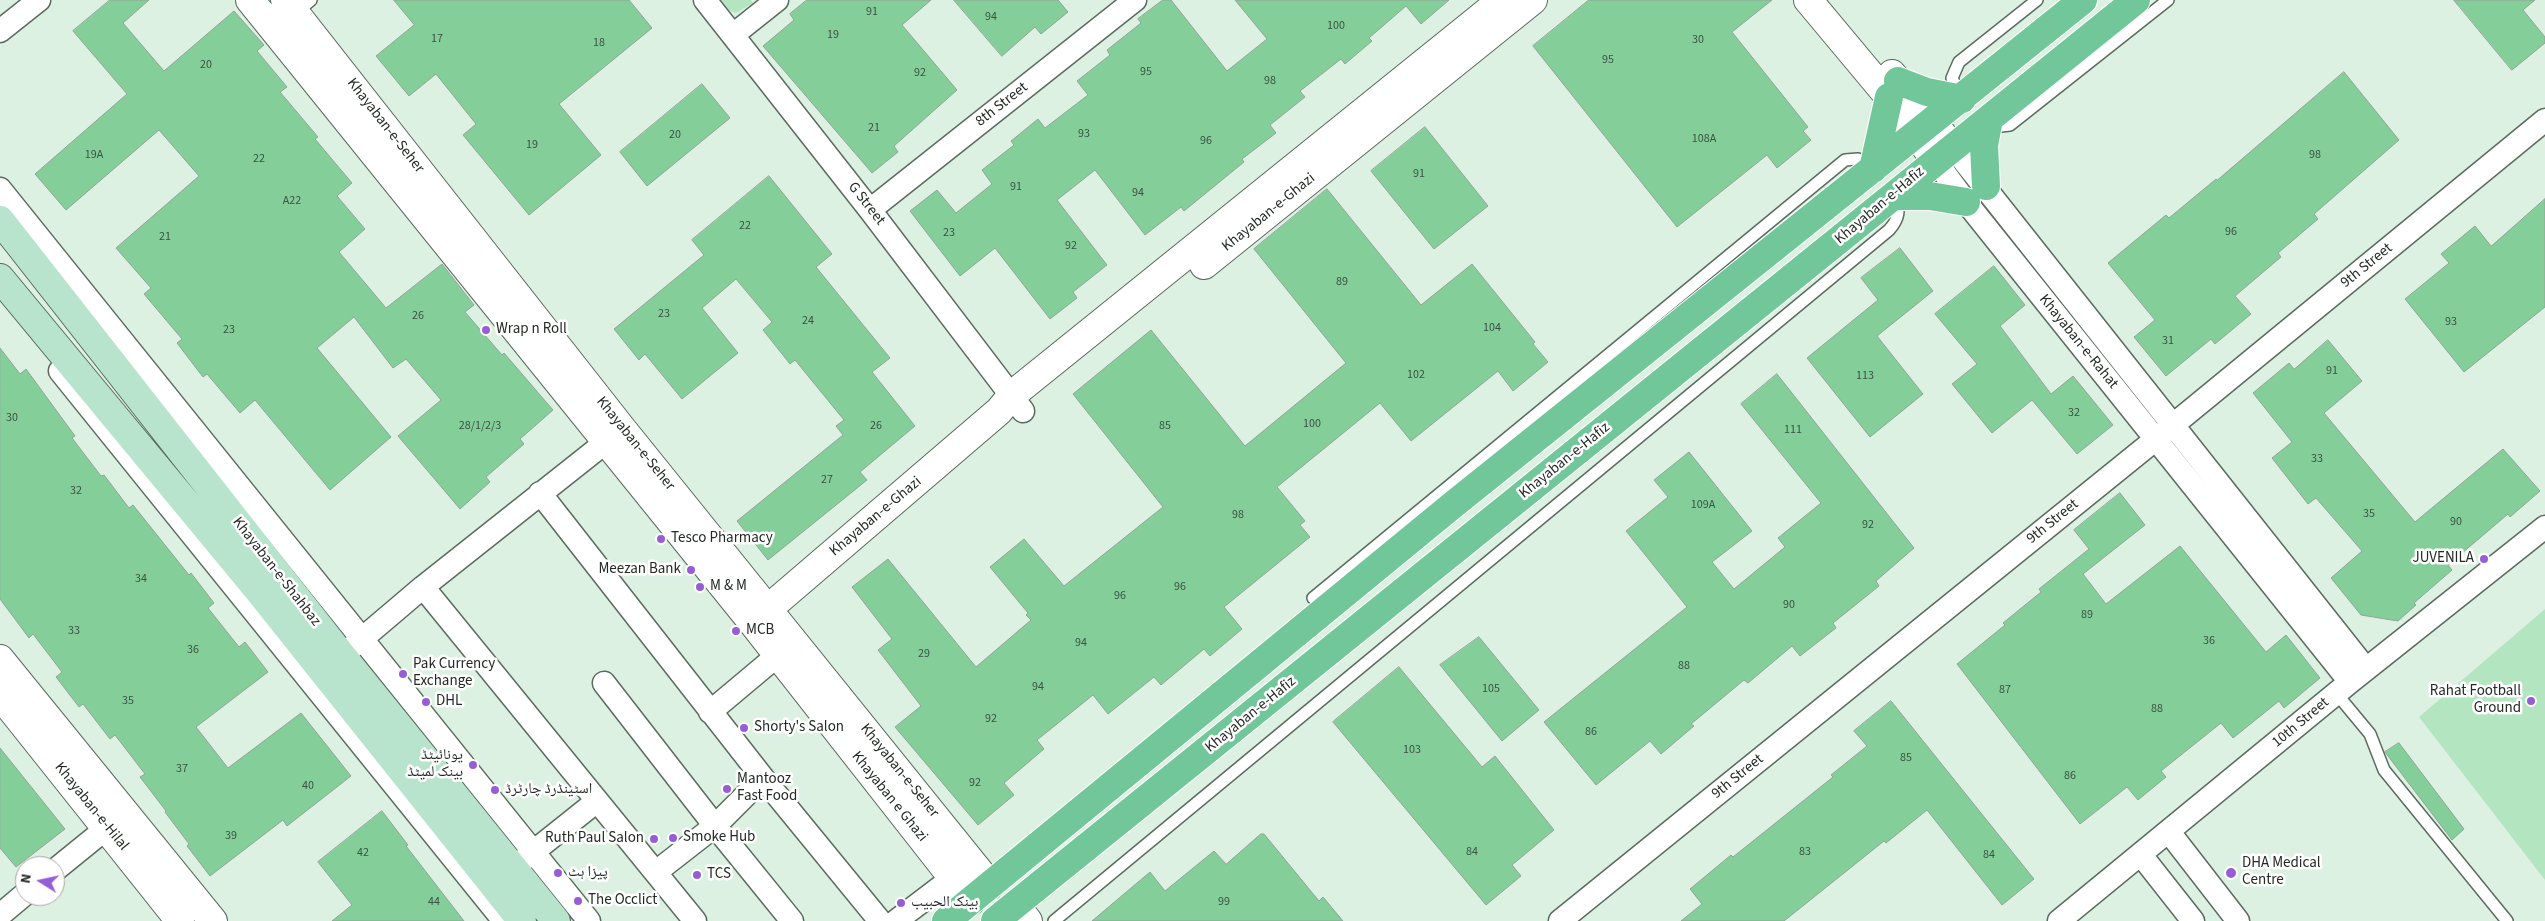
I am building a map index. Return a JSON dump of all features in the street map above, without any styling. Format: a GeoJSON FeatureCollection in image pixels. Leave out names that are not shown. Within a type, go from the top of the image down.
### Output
{"type":"FeatureCollection","features":[{"type":"Feature","properties":{"kind":"main road"},"geometry":{"type":"LineString","coordinates":[[946,921],[1454,504],[1962,99],[2083,0]]}},
{"type":"Feature","properties":{"kind":"main road","name":"Khayaban-e-Hafiz"},"geometry":{"type":"LineString","coordinates":[[1013,916],[1476,532],[2136,0]]}},
{"type":"Feature","properties":{"kind":"main road"},"geometry":{"type":"LineString","coordinates":[[1873,169],[1893,89],[1927,92],[1962,99]]}},
{"type":"Feature","properties":{"kind":"main road"},"geometry":{"type":"LineString","coordinates":[[1894,196],[1976,194],[1989,119]]}},
{"type":"Feature","properties":{"kind":"main road","name":"Khayaban-e-Shahbaz"},"geometry":{"type":"LineString","coordinates":[[0,220],[522,921]]}},
{"type":"Feature","properties":{"kind":"main road","name":"Khayaban-e-Shahbaz"},"geometry":{"type":"LineString","coordinates":[[0,278],[268,582],[351,648],[512,868],[556,921]]}},
{"type":"Feature","properties":{"kind":"main road"},"geometry":{"type":"LineString","coordinates":[[1454,504],[1476,532]]}},
{"type":"Feature","properties":{"kind":"street"},"geometry":{"type":"LineString","coordinates":[[0,31],[39,0]]}},
{"type":"Feature","properties":{"kind":"street","name":"Khayaban-e-Seher"},"geometry":{"type":"LineString","coordinates":[[250,0],[606,442],[761,615]]}},
{"type":"Feature","properties":{"kind":"street","name":"G Street"},"geometry":{"type":"LineString","coordinates":[[705,0],[870,210],[1011,406]]}},
{"type":"Feature","properties":{"kind":"street"},"geometry":{"type":"LineString","coordinates":[[733,35],[776,0]]}},
{"type":"Feature","properties":{"kind":"street","name":"8th Street"},"geometry":{"type":"LineString","coordinates":[[870,210],[1135,0]]}},
{"type":"Feature","properties":{"kind":"street","name":"Khayaban-e-Ghazi"},"geometry":{"type":"LineString","coordinates":[[761,615],[1502,0]]}},
{"type":"Feature","properties":{"kind":"street","name":"Khayaban-e-Ghazi"},"geometry":{"type":"LineString","coordinates":[[1011,406],[1533,0]]}},
{"type":"Feature","properties":{"kind":"street","name":"Khayaban-e-Rahat"},"geometry":{"type":"LineString","coordinates":[[1808,0],[1893,89]]}},
{"type":"Feature","properties":{"kind":"street","name":"Khayaban-e-Rahat"},"geometry":{"type":"LineString","coordinates":[[1830,0],[1893,89],[1976,194],[2156,439],[2351,681]]}},
{"type":"Feature","properties":{"kind":"street","name":"Khayaban-e-Seher"},"geometry":{"type":"LineString","coordinates":[[297,4],[623,430],[761,615],[963,870]]}},
{"type":"Feature","properties":{"kind":"street","name":"9th Street"},"geometry":{"type":"LineString","coordinates":[[1560,921],[2156,439],[2545,120]]}},
{"type":"Feature","properties":{"kind":"street"},"geometry":{"type":"LineString","coordinates":[[0,189],[351,648],[534,851],[590,921]]}},
{"type":"Feature","properties":{"kind":"street","name":"Khayaban-e-Rahat"},"geometry":{"type":"LineString","coordinates":[[1976,194],[2174,424],[2351,681]]}},
{"type":"Feature","properties":{"kind":"street"},"geometry":{"type":"LineString","coordinates":[[0,298],[504,921]]}},
{"type":"Feature","properties":{"kind":"street"},"geometry":{"type":"LineString","coordinates":[[351,648],[423,587],[606,442]]}},
{"type":"Feature","properties":{"kind":"street"},"geometry":{"type":"LineString","coordinates":[[540,493],[710,712],[880,921]]}},
{"type":"Feature","properties":{"kind":"street","name":"10th Street"},"geometry":{"type":"LineString","coordinates":[[2059,921],[2170,832],[2351,681],[2545,527]]}},
{"type":"Feature","properties":{"kind":"street"},"geometry":{"type":"LineString","coordinates":[[423,587],[696,921]]}},
{"type":"Feature","properties":{"kind":"street","name":"Khayaban e Ghazi"},"geometry":{"type":"LineString","coordinates":[[761,615],[778,656],[981,893]]}},
{"type":"Feature","properties":{"kind":"street"},"geometry":{"type":"LineString","coordinates":[[710,712],[778,656]]}},
{"type":"Feature","properties":{"kind":"street"},"geometry":{"type":"LineString","coordinates":[[0,659],[195,918]]}},
{"type":"Feature","properties":{"kind":"street"},"geometry":{"type":"LineString","coordinates":[[604,683],[715,826],[792,921]]}},
{"type":"Feature","properties":{"kind":"street","name":"Khayaban-e-Hilal"},"geometry":{"type":"LineString","coordinates":[[0,695],[108,827],[195,918]]}},
{"type":"Feature","properties":{"kind":"street"},"geometry":{"type":"LineString","coordinates":[[656,872],[715,826],[763,778]]}},
{"type":"Feature","properties":{"kind":"street"},"geometry":{"type":"LineString","coordinates":[[512,868],[597,801]]}},
{"type":"Feature","properties":{"kind":"street"},"geometry":{"type":"LineString","coordinates":[[65,862],[108,827]]}},
{"type":"Feature","properties":{"kind":"street"},"geometry":{"type":"LineString","coordinates":[[2170,832],[2238,921]]}},
{"type":"Feature","properties":{"kind":"street"},"geometry":{"type":"LineString","coordinates":[[2141,855],[2193,921]]}},
{"type":"Feature","properties":{"kind":"street"},"geometry":{"type":"LineString","coordinates":[[896,921],[963,870]]}},
{"type":"Feature","properties":{"kind":"street"},"geometry":{"type":"LineString","coordinates":[[0,915],[15,902]]}},
{"type":"Feature","properties":{"kind":"lane"},"geometry":{"type":"LineString","coordinates":[[1962,99],[1952,78],[1959,62],[2036,0]]}},
{"type":"Feature","properties":{"kind":"lane"},"geometry":{"type":"LineString","coordinates":[[1989,119],[2001,126],[2010,125],[2168,0]]}},
{"type":"Feature","properties":{"kind":"lane"},"geometry":{"type":"LineString","coordinates":[[1313,598],[1845,160],[1858,159],[1873,169]]}},
{"type":"Feature","properties":{"kind":"lane"},"geometry":{"type":"LineString","coordinates":[[1054,921],[1890,230],[1896,222],[1898,214],[1894,196]]}},
{"type":"Feature","properties":{"kind":"lane"},"geometry":{"type":"LineString","coordinates":[[2351,681],[2384,770],[2507,921]]}},
{"type":"Feature","properties":{"kind":"green space"},"geometry":{"type":"Polygon","coordinates":[[[714,0],[751,0],[753,3],[736,13],[720,7],[714,0]]]}},
{"type":"Feature","properties":{"kind":"green space"},"geometry":{"type":"Polygon","coordinates":[[[2545,609],[2545,880],[2419,717],[2545,609]]]}},
{"type":"Feature","properties":{"kind":"building"},"geometry":{"type":"Polygon","coordinates":[[[110,0],[149,0],[123,23],[164,71],[234,11],[264,45],[257,51],[287,87],[280,92],[318,137],[315,139],[352,183],[337,196],[365,229],[339,252],[386,308],[442,264],[474,305],[465,312],[502,355],[504,353],[553,410],[520,439],[524,444],[486,477],[490,482],[460,509],[398,436],[441,400],[406,359],[393,368],[354,317],[317,348],[391,437],[330,490],[255,400],[240,413],[207,374],[203,377],[177,343],[182,339],[144,294],[151,288],[116,248],[199,176],[159,130],[66,210],[35,174],[127,94],[73,31],[110,0]]]}},
{"type":"Feature","properties":{"kind":"building"},"geometry":{"type":"Polygon","coordinates":[[[394,0],[629,0],[652,28],[559,104],[601,155],[529,215],[463,135],[476,124],[436,74],[409,96],[376,56],[414,25],[394,0]]]}},
{"type":"Feature","properties":{"kind":"building"},"geometry":{"type":"Polygon","coordinates":[[[807,0],[931,0],[902,25],[957,90],[894,146],[898,152],[872,173],[763,46],[794,20],[790,14],[807,0]]]}},
{"type":"Feature","properties":{"kind":"building"},"geometry":{"type":"Polygon","coordinates":[[[954,0],[1058,0],[1068,12],[1041,34],[1035,27],[1002,56],[954,0]]]}},
{"type":"Feature","properties":{"kind":"building"},"geometry":{"type":"Polygon","coordinates":[[[1163,0],[1171,0],[1227,71],[1267,39],[1235,0],[1449,0],[1421,24],[1406,6],[1369,38],[1372,41],[1345,64],[1341,59],[1300,91],[1305,97],[1270,125],[1276,133],[1242,159],[1244,162],[1184,211],[1181,207],[1145,235],[1095,170],[1057,200],[1107,265],[1073,292],[1077,298],[1050,319],[995,248],[960,276],[910,211],[937,190],[956,213],[992,184],[982,170],[1014,145],[1011,141],[1038,119],[1045,128],[1088,95],[1077,81],[1110,55],[1107,50],[1141,23],[1138,19],[1163,0]]]}},
{"type":"Feature","properties":{"kind":"building"},"geometry":{"type":"Polygon","coordinates":[[[1589,0],[1772,0],[1732,32],[1808,127],[1803,131],[1811,140],[1777,168],[1767,155],[1677,227],[1533,46],[1589,0]]]}},
{"type":"Feature","properties":{"kind":"building"},"geometry":{"type":"Polygon","coordinates":[[[2454,0],[2535,0],[2523,10],[2545,37],[2545,43],[2512,70],[2454,0]]]}},
{"type":"Feature","properties":{"kind":"building"},"geometry":{"type":"Polygon","coordinates":[[[2344,72],[2399,140],[2314,214],[2318,219],[2278,253],[2281,257],[2235,296],[2251,314],[2215,344],[2211,339],[2166,376],[2134,337],[2155,320],[2108,263],[2166,215],[2169,218],[2217,180],[2344,72]]]}},
{"type":"Feature","properties":{"kind":"building"},"geometry":{"type":"Polygon","coordinates":[[[702,84],[730,118],[647,186],[620,152],[702,84]]]}},
{"type":"Feature","properties":{"kind":"building"},"geometry":{"type":"Polygon","coordinates":[[[1425,127],[1488,206],[1434,249],[1371,171],[1425,127]]]}},
{"type":"Feature","properties":{"kind":"building"},"geometry":{"type":"Polygon","coordinates":[[[769,176],[832,254],[816,267],[890,358],[872,372],[915,426],[860,472],[867,480],[768,560],[737,521],[843,435],[836,426],[844,420],[795,360],[790,364],[763,330],[772,322],[736,279],[702,308],[738,353],[682,399],[645,354],[639,360],[614,329],[704,255],[692,240],[769,176]]]}},
{"type":"Feature","properties":{"kind":"building"},"geometry":{"type":"Polygon","coordinates":[[[1327,189],[1421,305],[1472,264],[1535,342],[1533,344],[1548,362],[1513,391],[1498,371],[1411,441],[1380,403],[1277,487],[1305,521],[1300,525],[1310,537],[1224,607],[1242,629],[1210,656],[1204,649],[1161,685],[1154,677],[1108,714],[1093,695],[1037,740],[1044,749],[1004,783],[1014,795],[978,825],[895,727],[921,706],[878,650],[892,639],[852,587],[888,559],[976,667],[1031,620],[1026,615],[1028,613],[990,567],[1024,539],[1064,586],[1163,507],[1073,394],[1151,330],[1245,446],[1346,363],[1254,249],[1327,189]]]}},
{"type":"Feature","properties":{"kind":"building"},"geometry":{"type":"Polygon","coordinates":[[[2545,199],[2545,307],[2464,372],[2405,299],[2449,263],[2441,254],[2475,226],[2491,246],[2545,199]]]}},
{"type":"Feature","properties":{"kind":"building"},"geometry":{"type":"Polygon","coordinates":[[[1900,248],[1933,291],[1877,336],[1923,394],[1870,437],[1807,358],[1878,300],[1861,278],[1900,248]]]}},
{"type":"Feature","properties":{"kind":"building"},"geometry":{"type":"Polygon","coordinates":[[[1994,266],[2025,305],[2000,326],[2051,394],[2073,376],[2113,425],[2077,454],[2032,400],[1992,433],[1952,384],[1977,364],[1935,314],[1994,266]]]}},
{"type":"Feature","properties":{"kind":"building"},"geometry":{"type":"Polygon","coordinates":[[[2328,340],[2362,381],[2324,413],[2415,522],[2503,449],[2540,491],[2510,517],[2508,514],[2448,565],[2452,570],[2414,603],[2416,605],[2398,621],[2361,615],[2331,578],[2362,551],[2316,498],[2308,504],[2272,458],[2292,442],[2253,393],[2289,363],[2294,369],[2328,340]]]}},
{"type":"Feature","properties":{"kind":"building"},"geometry":{"type":"Polygon","coordinates":[[[0,348],[20,374],[26,369],[75,436],[72,438],[101,476],[104,475],[129,508],[133,505],[189,575],[191,573],[214,603],[208,608],[239,647],[245,642],[268,672],[196,727],[228,768],[301,713],[351,776],[287,826],[283,820],[210,876],[187,846],[189,844],[166,811],[140,777],[145,774],[115,735],[110,739],[83,704],[79,707],[56,677],[62,672],[33,634],[29,638],[0,599],[0,348]]]}},
{"type":"Feature","properties":{"kind":"building"},"geometry":{"type":"Polygon","coordinates":[[[1777,374],[1914,548],[1876,581],[1879,586],[1833,623],[1836,628],[1800,656],[1792,646],[1748,683],[1744,680],[1691,724],[1694,726],[1661,754],[1650,741],[1596,785],[1544,722],[1687,607],[1626,531],[1668,497],[1654,480],[1689,452],[1752,531],[1712,562],[1734,589],[1785,547],[1778,538],[1821,503],[1741,404],[1777,374]]]}},
{"type":"Feature","properties":{"kind":"building"},"geometry":{"type":"Polygon","coordinates":[[[2120,493],[2145,525],[2083,574],[2106,604],[2180,546],[2266,652],[2286,635],[2320,678],[2284,708],[2279,701],[2233,738],[2221,723],[2161,771],[2166,777],[2138,800],[2127,787],[2080,824],[1957,664],[2005,625],[2003,623],[2041,592],[2039,589],[2089,549],[2074,530],[2120,493]]]}},
{"type":"Feature","properties":{"kind":"building"},"geometry":{"type":"Polygon","coordinates":[[[1479,637],[1539,710],[1502,741],[1440,665],[1479,637]]]}},
{"type":"Feature","properties":{"kind":"building"},"geometry":{"type":"Polygon","coordinates":[[[1399,667],[1482,767],[1495,756],[1554,830],[1512,865],[1521,876],[1486,905],[1333,722],[1399,667]]]}},
{"type":"Feature","properties":{"kind":"building"},"geometry":{"type":"Polygon","coordinates":[[[1891,701],[2034,879],[2002,905],[1927,810],[1886,843],[1884,841],[1784,921],[1681,921],[1702,904],[1690,889],[1833,777],[1831,775],[1867,746],[1854,731],[1891,701]]]}},
{"type":"Feature","properties":{"kind":"building"},"geometry":{"type":"Polygon","coordinates":[[[2399,743],[2464,829],[2452,840],[2385,752],[2399,743]]]}},
{"type":"Feature","properties":{"kind":"building"},"geometry":{"type":"Polygon","coordinates":[[[0,748],[65,829],[30,856],[15,856],[15,866],[0,848],[0,748]]]}},
{"type":"Feature","properties":{"kind":"building"},"geometry":{"type":"Polygon","coordinates":[[[382,811],[408,845],[406,846],[464,921],[332,921],[352,905],[318,862],[382,811]]]}},
{"type":"Feature","properties":{"kind":"building"},"geometry":{"type":"Polygon","coordinates":[[[1261,834],[1264,834],[1319,901],[1323,897],[1343,921],[1092,921],[1150,872],[1165,891],[1214,851],[1226,864],[1261,834]]]}},
{"type":"Feature","properties":{"kind":"place","name":"Wrap n Roll"},"geometry":{"type":"Point","coordinates":[486,330]}},
{"type":"Feature","properties":{"kind":"place","name":"Tesco Pharmacy"},"geometry":{"type":"Point","coordinates":[661,539]}},
{"type":"Feature","properties":{"kind":"place","name":"JUVENILA"},"geometry":{"type":"Point","coordinates":[2484,559]}},
{"type":"Feature","properties":{"kind":"place","name":"Meezan Bank"},"geometry":{"type":"Point","coordinates":[691,570]}},
{"type":"Feature","properties":{"kind":"place","name":"M & M"},"geometry":{"type":"Point","coordinates":[700,587]}},
{"type":"Feature","properties":{"kind":"place","name":"MCB"},"geometry":{"type":"Point","coordinates":[736,631]}},
{"type":"Feature","properties":{"kind":"place","name":"Pak Currency Exchange"},"geometry":{"type":"Point","coordinates":[403,674]}},
{"type":"Feature","properties":{"kind":"place","name":"Rahat Football Ground"},"geometry":{"type":"Point","coordinates":[2531,701]}},
{"type":"Feature","properties":{"kind":"place","name":"DHL"},"geometry":{"type":"Point","coordinates":[426,702]}},
{"type":"Feature","properties":{"kind":"place","name":"Shorty's Salon"},"geometry":{"type":"Point","coordinates":[744,728]}},
{"type":"Feature","properties":{"kind":"place","name":"یونائیٹڈ بینک لمیٹڈ"},"geometry":{"type":"Point","coordinates":[473,765]}},
{"type":"Feature","properties":{"kind":"place","name":"Mantooz Fast Food"},"geometry":{"type":"Point","coordinates":[727,789]}},
{"type":"Feature","properties":{"kind":"place","name":"اسٹینڈرڈ چارٹرڈ"},"geometry":{"type":"Point","coordinates":[495,790]}},
{"type":"Feature","properties":{"kind":"place","name":"Smoke Hub"},"geometry":{"type":"Point","coordinates":[673,838]}},
{"type":"Feature","properties":{"kind":"place","name":"Ruth Paul Salon"},"geometry":{"type":"Point","coordinates":[654,839]}},
{"type":"Feature","properties":{"kind":"place","name":"پیزا ہٹ"},"geometry":{"type":"Point","coordinates":[558,873]}},
{"type":"Feature","properties":{"kind":"place","name":"DHA Medical Centre"},"geometry":{"type":"Point","coordinates":[2231,873]}},
{"type":"Feature","properties":{"kind":"place","name":"TCS"},"geometry":{"type":"Point","coordinates":[697,875]}},
{"type":"Feature","properties":{"kind":"place","name":"The Occlict"},"geometry":{"type":"Point","coordinates":[578,901]}},
{"type":"Feature","properties":{"kind":"place","name":"بينک الحبيب"},"geometry":{"type":"Point","coordinates":[901,903]}}]}
